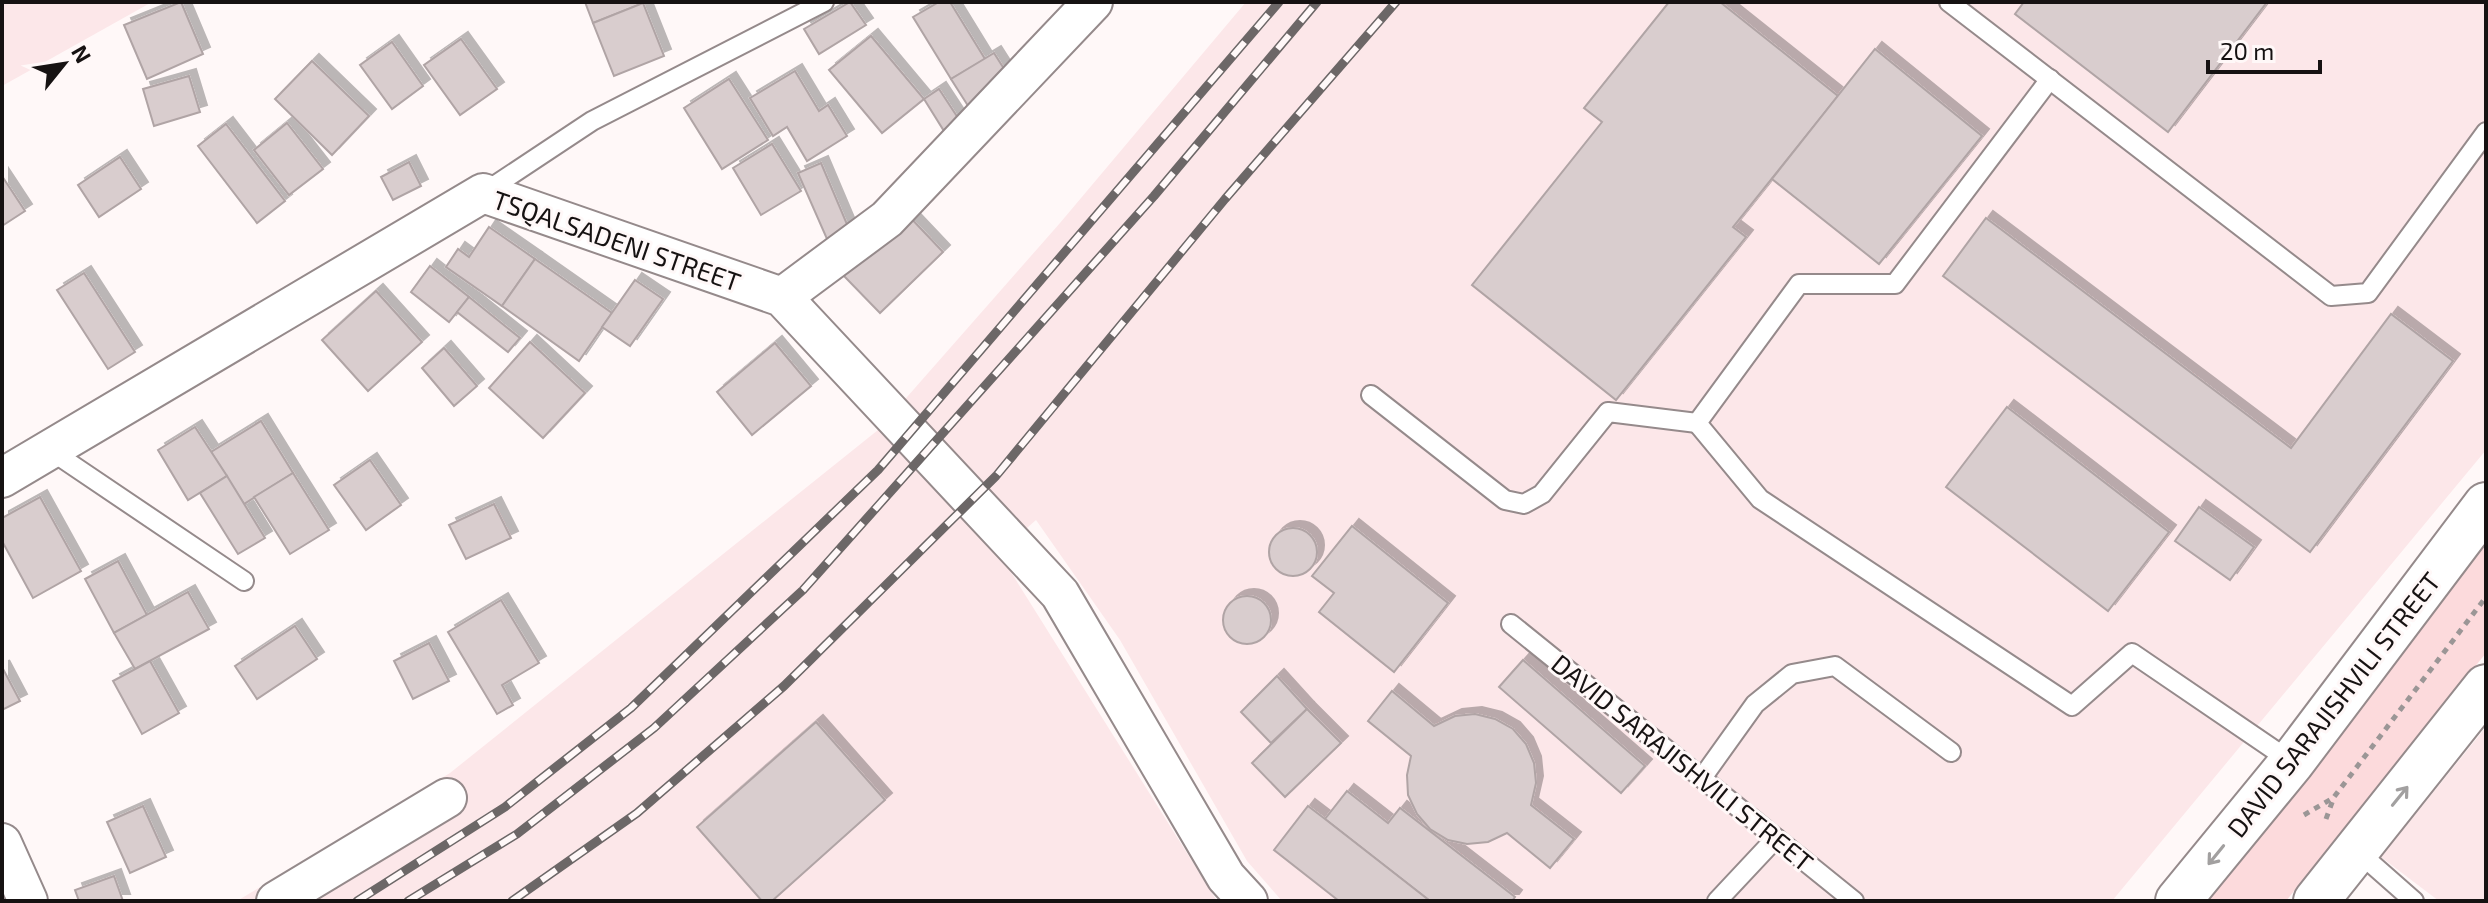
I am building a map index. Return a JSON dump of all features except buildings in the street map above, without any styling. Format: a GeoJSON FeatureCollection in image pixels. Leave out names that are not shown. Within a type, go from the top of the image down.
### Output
{"type":"FeatureCollection","features":[{"type":"Feature","properties":{"kind":"main road","name":"DAVID SARAJISHVILI STREET"},"geometry":{"type":"LineString","coordinates":[[2178,901],[2292,762],[2486,505]]}},
{"type":"Feature","properties":{"kind":"main road"},"geometry":{"type":"LineString","coordinates":[[2316,901],[2485,689]]}},
{"type":"Feature","properties":{"kind":"street"},"geometry":{"type":"LineString","coordinates":[[1093,2],[887,219],[782,297],[1060,594],[1226,877],[1248,901]]}},
{"type":"Feature","properties":{"kind":"street","name":"TSQALSADENI STREET"},"geometry":{"type":"LineString","coordinates":[[2,478],[483,193],[782,297]]}},
{"type":"Feature","properties":{"kind":"street"},"geometry":{"type":"LineString","coordinates":[[276,901],[447,798]]}},
{"type":"Feature","properties":{"kind":"street"},"geometry":{"type":"LineString","coordinates":[[2,843],[28,901]]}},
{"type":"Feature","properties":{"kind":"lane"},"geometry":{"type":"LineString","coordinates":[[483,193],[592,121],[824,2]]}},
{"type":"Feature","properties":{"kind":"lane"},"geometry":{"type":"LineString","coordinates":[[1949,2],[2331,296],[2368,293],[2486,132]]}},
{"type":"Feature","properties":{"kind":"lane"},"geometry":{"type":"LineString","coordinates":[[1697,423],[1799,284],[1895,284],[2050,79]]}},
{"type":"Feature","properties":{"kind":"lane"},"geometry":{"type":"LineString","coordinates":[[1371,395],[1505,500],[1524,504],[1542,494],[1608,412],[1697,423],[1760,499],[2072,706],[2132,653],[2292,762]]}},
{"type":"Feature","properties":{"kind":"lane"},"geometry":{"type":"LineString","coordinates":[[50,450],[244,581]]}},
{"type":"Feature","properties":{"kind":"lane","name":"DAVID SARAJISHVILI STREET"},"geometry":{"type":"LineString","coordinates":[[1511,624],[1854,901]]}},
{"type":"Feature","properties":{"kind":"lane"},"geometry":{"type":"LineString","coordinates":[[1702,778],[1755,704],[1792,674],[1835,666],[1951,752]]}},
{"type":"Feature","properties":{"kind":"lane"},"geometry":{"type":"LineString","coordinates":[[1717,901],[1776,838]]}},
{"type":"Feature","properties":{"kind":"lane"},"geometry":{"type":"LineString","coordinates":[[2356,850],[2414,901]]}},
{"type":"Feature","properties":{"kind":"path"},"geometry":{"type":"LineString","coordinates":[[2334,797],[2486,597]]}},
{"type":"Feature","properties":{"kind":"shaded area"},"geometry":{"type":"Polygon","coordinates":[[[2,2],[152,2],[2,86],[2,2]]]}},
{"type":"Feature","properties":{"kind":"shaded area"},"geometry":{"type":"Polygon","coordinates":[[[1246,2],[2486,2],[2486,450],[2112,901],[1282,901],[1247,861],[1120,640],[1036,520],[999,553],[1217,901],[237,901],[450,773],[878,430],[1060,223],[1246,2]]]}},
{"type":"Feature","properties":{"kind":"shaded area"},"geometry":{"type":"Polygon","coordinates":[[[2486,544],[2486,653],[2286,901],[2203,901],[2382,681],[2486,544]]]}},
{"type":"Feature","properties":{"kind":"shaded area"},"geometry":{"type":"Polygon","coordinates":[[[2486,727],[2486,901],[2439,901],[2381,857],[2486,727]]]}},
{"type":"Feature","properties":{"kind":"railway"},"geometry":{"type":"LineString","coordinates":[[357,901],[505,807],[631,708],[878,470],[1279,2]]}},
{"type":"Feature","properties":{"kind":"railway"},"geometry":{"type":"LineString","coordinates":[[408,901],[517,834],[654,728],[803,590],[1154,196],[1317,2]]}},
{"type":"Feature","properties":{"kind":"railway"},"geometry":{"type":"LineString","coordinates":[[512,901],[637,813],[784,686],[996,476],[1225,199],[1396,2]]}}]}
